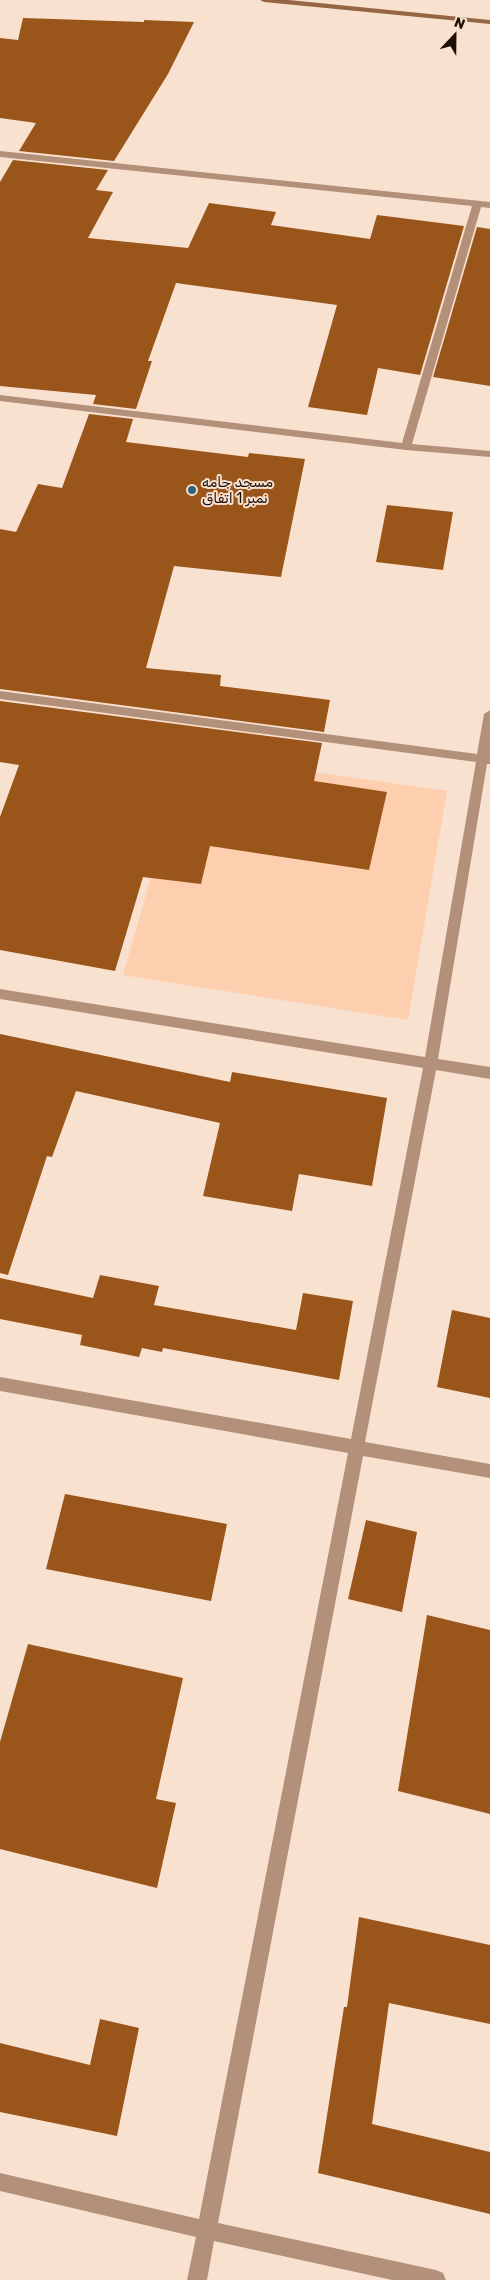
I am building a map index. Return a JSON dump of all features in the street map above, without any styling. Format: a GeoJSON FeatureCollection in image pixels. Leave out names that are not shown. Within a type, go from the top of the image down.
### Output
{"type":"FeatureCollection","features":[{"type":"Feature","properties":{"kind":"main road"},"geometry":{"type":"LineString","coordinates":[[264,0],[490,22]]}},
{"type":"Feature","properties":{"kind":"street"},"geometry":{"type":"LineString","coordinates":[[0,154],[490,205]]}},
{"type":"Feature","properties":{"kind":"street"},"geometry":{"type":"LineString","coordinates":[[406,447],[477,204]]}},
{"type":"Feature","properties":{"kind":"street"},"geometry":{"type":"LineString","coordinates":[[0,398],[406,447],[490,454]]}},
{"type":"Feature","properties":{"kind":"street"},"geometry":{"type":"LineString","coordinates":[[0,695],[486,760]]}},
{"type":"Feature","properties":{"kind":"street"},"geometry":{"type":"LineString","coordinates":[[197,2280],[430,1065],[486,760],[490,714]]}},
{"type":"Feature","properties":{"kind":"street"},"geometry":{"type":"LineString","coordinates":[[0,994],[430,1065],[490,1073]]}},
{"type":"Feature","properties":{"kind":"street"},"geometry":{"type":"LineString","coordinates":[[0,1384],[490,1471]]}},
{"type":"Feature","properties":{"kind":"street"},"geometry":{"type":"LineString","coordinates":[[0,2182],[206,2230],[436,2280]]}},
{"type":"Feature","properties":{"kind":"shaded area"},"geometry":{"type":"Polygon","coordinates":[[[186,754],[447,791],[408,1020],[123,975],[186,754]]]}},
{"type":"Feature","properties":{"kind":"building"},"geometry":{"type":"Polygon","coordinates":[[[23,18],[194,22],[168,74],[114,161],[19,151],[36,123],[0,118],[0,38],[18,40],[23,18]]]}},
{"type":"Feature","properties":{"kind":"building"},"geometry":{"type":"Polygon","coordinates":[[[13,160],[108,170],[96,190],[113,192],[88,238],[188,248],[209,203],[276,212],[271,225],[370,239],[377,215],[464,226],[420,375],[378,368],[367,415],[308,407],[337,305],[176,283],[148,361],[152,361],[136,409],[93,404],[96,395],[0,386],[0,182],[13,160]]]}},
{"type":"Feature","properties":{"kind":"building"},"geometry":{"type":"Polygon","coordinates":[[[477,227],[490,229],[490,386],[433,377],[477,227]]]}},
{"type":"Feature","properties":{"kind":"building"},"geometry":{"type":"Polygon","coordinates":[[[89,414],[133,419],[126,442],[248,457],[249,453],[305,459],[281,577],[174,566],[146,668],[221,675],[220,686],[330,700],[324,732],[0,689],[0,529],[16,532],[38,484],[62,488],[89,414]]]}},
{"type":"Feature","properties":{"kind":"building"},"geometry":{"type":"Polygon","coordinates":[[[387,505],[453,512],[443,570],[376,562],[387,505]]]}},
{"type":"Feature","properties":{"kind":"building"},"geometry":{"type":"Polygon","coordinates":[[[0,701],[322,743],[314,781],[387,792],[369,870],[210,846],[201,884],[143,877],[115,971],[0,950],[0,817],[19,765],[0,762],[0,701]]]}},
{"type":"Feature","properties":{"kind":"building"},"geometry":{"type":"Polygon","coordinates":[[[0,1034],[230,1082],[232,1072],[387,1098],[372,1186],[299,1174],[292,1211],[203,1196],[220,1123],[76,1091],[52,1157],[47,1156],[8,1275],[0,1273],[0,1034]]]}},
{"type":"Feature","properties":{"kind":"building"},"geometry":{"type":"Polygon","coordinates":[[[100,1275],[159,1286],[154,1305],[296,1330],[303,1293],[353,1301],[339,1380],[163,1348],[162,1352],[142,1348],[139,1357],[80,1345],[82,1335],[0,1319],[0,1278],[93,1298],[100,1275]]]}},
{"type":"Feature","properties":{"kind":"building"},"geometry":{"type":"Polygon","coordinates":[[[452,1310],[490,1318],[490,1398],[437,1387],[452,1310]]]}},
{"type":"Feature","properties":{"kind":"building"},"geometry":{"type":"Polygon","coordinates":[[[65,1494],[227,1524],[211,1601],[46,1569],[65,1494]]]}},
{"type":"Feature","properties":{"kind":"building"},"geometry":{"type":"Polygon","coordinates":[[[366,1520],[417,1532],[402,1612],[348,1599],[366,1520]]]}},
{"type":"Feature","properties":{"kind":"building"},"geometry":{"type":"Polygon","coordinates":[[[427,1615],[490,1630],[490,1814],[398,1791],[427,1615]]]}},
{"type":"Feature","properties":{"kind":"building"},"geometry":{"type":"Polygon","coordinates":[[[28,1644],[183,1678],[156,1799],[176,1803],[157,1888],[0,1849],[0,1742],[28,1644]]]}},
{"type":"Feature","properties":{"kind":"building"},"geometry":{"type":"Polygon","coordinates":[[[359,1917],[490,1945],[490,2024],[389,2003],[372,2124],[490,2152],[490,2214],[318,2173],[344,2007],[347,2007],[359,1917]]]}},
{"type":"Feature","properties":{"kind":"building"},"geometry":{"type":"Polygon","coordinates":[[[100,2019],[139,2028],[117,2136],[0,2112],[0,2043],[90,2065],[100,2019]]]}},
{"type":"Feature","properties":{"kind":"place","name":"مسجد جامه نمبر 1 اتفاق"},"geometry":{"type":"Point","coordinates":[192,490]}}]}
